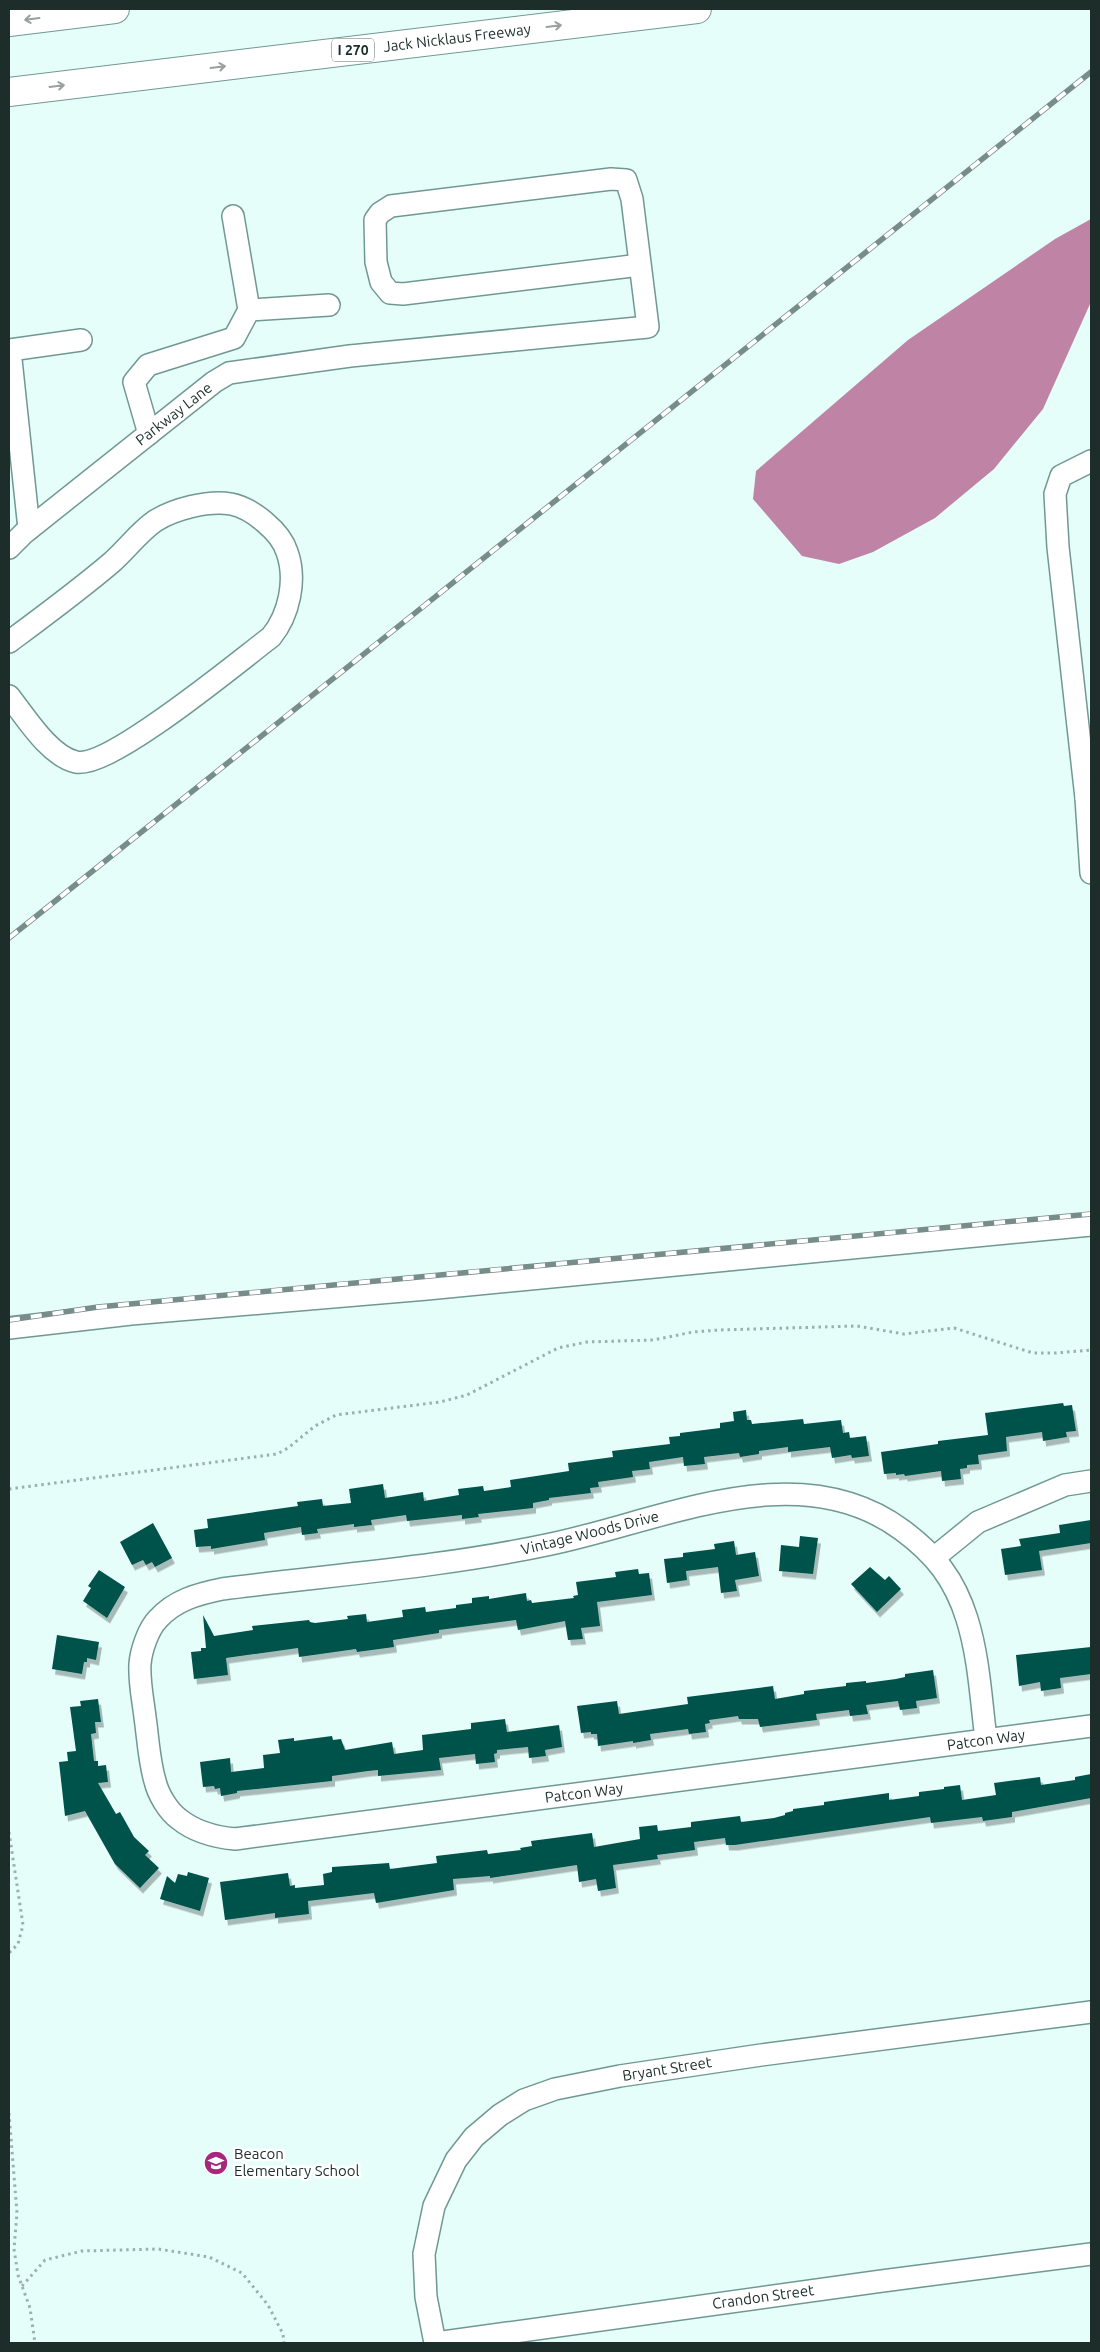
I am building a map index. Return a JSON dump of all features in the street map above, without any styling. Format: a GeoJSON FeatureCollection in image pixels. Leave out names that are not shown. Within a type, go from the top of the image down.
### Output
{"type":"FeatureCollection","features":[{"type":"Feature","properties":{"kind":"highway"},"geometry":{"type":"LineString","coordinates":[[9,22],[115,9]]}},
{"type":"Feature","properties":{"kind":"highway","name":"Jack Nicklaus Freeway"},"geometry":{"type":"LineString","coordinates":[[9,92],[697,9]]}},
{"type":"Feature","properties":{"kind":"street"},"geometry":{"type":"LineString","coordinates":[[611,179],[626,180],[632,199],[640,265],[403,294],[390,293],[381,282],[376,262],[374,220],[380,213],[391,206],[611,179]]}},
{"type":"Feature","properties":{"kind":"street"},"geometry":{"type":"LineString","coordinates":[[149,434],[134,382],[148,366],[234,338],[250,310],[233,216]]}},
{"type":"Feature","properties":{"kind":"street","name":"Parkway Lane"},"geometry":{"type":"LineString","coordinates":[[9,548],[21,534],[214,382],[229,373],[350,356],[648,327],[640,265]]}},
{"type":"Feature","properties":{"kind":"street"},"geometry":{"type":"LineString","coordinates":[[250,310],[329,305]]}},
{"type":"Feature","properties":{"kind":"street"},"geometry":{"type":"LineString","coordinates":[[21,534],[10,350],[81,340]]}},
{"type":"Feature","properties":{"kind":"street"},"geometry":{"type":"LineString","coordinates":[[1091,461],[1061,476],[1055,494],[1058,547],[1089,798],[1091,874]]}},
{"type":"Feature","properties":{"kind":"street"},"geometry":{"type":"LineString","coordinates":[[9,642],[112,563],[154,522],[186,507],[232,504],[248,511],[256,515],[279,536],[287,552],[290,568],[290,596],[281,625],[271,637],[157,723],[111,753],[92,761],[76,762],[58,753],[40,736],[9,696]]}},
{"type":"Feature","properties":{"kind":"street"},"geometry":{"type":"LineString","coordinates":[[9,1328],[131,1314],[427,1289],[1091,1225]]}},
{"type":"Feature","properties":{"kind":"street"},"geometry":{"type":"LineString","coordinates":[[935,1557],[978,1522],[1065,1485],[1091,1481]]}},
{"type":"Feature","properties":{"kind":"street","name":"Vintage Woods Drive"},"geometry":{"type":"LineString","coordinates":[[146,1729],[140,1663],[147,1639],[156,1620],[177,1603],[195,1595],[222,1589],[481,1557],[595,1534],[691,1507],[766,1495],[798,1493],[859,1505],[890,1521],[935,1557],[951,1582],[967,1619],[976,1661],[986,1739]]}},
{"type":"Feature","properties":{"kind":"street","name":"Patcon Way"},"geometry":{"type":"LineString","coordinates":[[146,1729],[155,1782],[165,1802],[178,1819],[214,1837],[235,1839],[1091,1726]]}},
{"type":"Feature","properties":{"kind":"street","name":"Bryant Street"},"geometry":{"type":"LineString","coordinates":[[436,2343],[426,2297],[424,2254],[434,2206],[456,2160],[474,2137],[524,2100],[555,2089],[620,2076],[761,2055],[1091,2012]]}},
{"type":"Feature","properties":{"kind":"street","name":"Crandon Street"},"geometry":{"type":"LineString","coordinates":[[436,2343],[872,2282],[1091,2254]]}},
{"type":"Feature","properties":{"kind":"path"},"geometry":{"type":"LineString","coordinates":[[9,1489],[277,1454],[315,1426],[336,1416],[440,1402],[467,1395],[558,1348],[588,1342],[653,1340],[693,1332],[719,1330],[857,1326],[912,1334],[954,1328],[1033,1353],[1056,1354],[1091,1350]]}},
{"type":"Feature","properties":{"kind":"path"},"geometry":{"type":"LineString","coordinates":[[9,1832],[22,1925],[18,1944],[9,1953]]}},
{"type":"Feature","properties":{"kind":"path"},"geometry":{"type":"LineString","coordinates":[[9,2113],[17,2213],[14,2249],[18,2275],[30,2308],[35,2343]]}},
{"type":"Feature","properties":{"kind":"path"},"geometry":{"type":"LineString","coordinates":[[22,2286],[45,2260],[82,2251],[158,2249],[209,2257],[242,2273],[268,2305],[283,2334],[284,2343]]}},
{"type":"Feature","properties":{"kind":"shaded area"},"geometry":{"type":"Polygon","coordinates":[[[1091,219],[1090,304],[1043,409],[994,469],[935,518],[873,552],[839,564],[802,556],[753,499],[756,471],[908,340],[1055,239],[1091,219]]]}},
{"type":"Feature","properties":{"kind":"building"},"geometry":{"type":"Polygon","coordinates":[[[1063,1403],[1064,1406],[1072,1405],[1076,1431],[1066,1432],[1067,1437],[1043,1441],[1042,1432],[1006,1437],[1007,1451],[978,1455],[979,1464],[967,1465],[967,1468],[960,1469],[961,1479],[942,1481],[941,1471],[905,1476],[904,1474],[896,1475],[896,1473],[884,1474],[881,1452],[938,1444],[938,1441],[988,1435],[985,1413],[1063,1403]]]}},
{"type":"Feature","properties":{"kind":"building"},"geometry":{"type":"Polygon","coordinates":[[[746,1410],[747,1420],[751,1420],[752,1424],[803,1419],[804,1424],[841,1420],[843,1433],[849,1432],[850,1438],[866,1436],[869,1456],[852,1458],[851,1455],[832,1458],[830,1447],[788,1452],[788,1447],[759,1451],[759,1454],[740,1457],[739,1453],[704,1457],[705,1464],[684,1466],[683,1457],[649,1462],[650,1469],[632,1471],[633,1477],[598,1482],[599,1487],[590,1488],[591,1493],[549,1498],[549,1500],[533,1503],[533,1508],[478,1514],[479,1517],[462,1519],[462,1515],[407,1521],[406,1515],[371,1520],[372,1525],[354,1527],[354,1524],[317,1529],[318,1533],[302,1535],[301,1527],[264,1533],[265,1540],[211,1549],[211,1546],[196,1547],[194,1530],[208,1528],[207,1519],[298,1506],[297,1502],[322,1499],[323,1506],[351,1503],[349,1489],[383,1484],[385,1498],[423,1492],[424,1501],[459,1495],[458,1489],[483,1486],[484,1491],[511,1487],[510,1480],[569,1471],[568,1463],[613,1457],[612,1451],[670,1444],[669,1437],[680,1436],[680,1433],[720,1428],[720,1423],[734,1421],[733,1412],[746,1410]]]}},
{"type":"Feature","properties":{"kind":"building"},"geometry":{"type":"Polygon","coordinates":[[[1091,1520],[1091,1543],[1039,1551],[1042,1570],[1005,1575],[1001,1549],[1021,1546],[1019,1539],[1060,1533],[1059,1525],[1091,1520]]]}},
{"type":"Feature","properties":{"kind":"building"},"geometry":{"type":"Polygon","coordinates":[[[153,1523],[172,1558],[155,1567],[152,1562],[146,1565],[143,1560],[132,1565],[120,1542],[153,1523]]]}},
{"type":"Feature","properties":{"kind":"building"},"geometry":{"type":"Polygon","coordinates":[[[800,1536],[818,1538],[813,1574],[779,1571],[781,1545],[799,1547],[800,1536]]]}},
{"type":"Feature","properties":{"kind":"building"},"geometry":{"type":"Polygon","coordinates":[[[734,1541],[736,1555],[755,1552],[759,1576],[735,1580],[737,1591],[721,1593],[718,1567],[686,1571],[687,1580],[667,1583],[664,1559],[683,1557],[683,1553],[715,1549],[714,1544],[734,1541]]]}},
{"type":"Feature","properties":{"kind":"building"},"geometry":{"type":"Polygon","coordinates":[[[870,1567],[885,1580],[889,1576],[901,1589],[877,1612],[851,1584],[870,1567]]]}},
{"type":"Feature","properties":{"kind":"building"},"geometry":{"type":"Polygon","coordinates":[[[638,1569],[639,1574],[649,1573],[652,1595],[597,1602],[600,1626],[581,1628],[583,1639],[568,1640],[565,1621],[518,1630],[516,1620],[439,1630],[439,1633],[393,1640],[394,1647],[357,1652],[356,1649],[299,1657],[298,1648],[226,1658],[228,1675],[194,1679],[191,1652],[201,1651],[201,1648],[206,1648],[203,1615],[214,1636],[253,1630],[252,1626],[309,1620],[315,1623],[348,1619],[347,1616],[366,1614],[367,1622],[403,1617],[402,1610],[425,1607],[426,1612],[456,1608],[456,1605],[472,1603],[472,1598],[489,1596],[489,1599],[526,1593],[527,1601],[531,1600],[532,1603],[574,1598],[573,1596],[578,1595],[576,1582],[616,1577],[615,1572],[638,1569]]]}},
{"type":"Feature","properties":{"kind":"building"},"geometry":{"type":"Polygon","coordinates":[[[99,1570],[125,1587],[107,1618],[83,1601],[91,1588],[88,1586],[99,1570]]]}},
{"type":"Feature","properties":{"kind":"building"},"geometry":{"type":"Polygon","coordinates":[[[57,1635],[99,1642],[96,1660],[87,1658],[87,1662],[84,1662],[82,1674],[52,1669],[57,1635]]]}},
{"type":"Feature","properties":{"kind":"building"},"geometry":{"type":"Polygon","coordinates":[[[1091,1647],[1091,1674],[1060,1678],[1061,1688],[1041,1691],[1040,1682],[1019,1686],[1016,1655],[1091,1647]]]}},
{"type":"Feature","properties":{"kind":"building"},"geometry":{"type":"Polygon","coordinates":[[[933,1670],[937,1698],[916,1701],[917,1708],[900,1710],[898,1701],[866,1705],[868,1714],[850,1716],[849,1710],[816,1714],[817,1720],[760,1727],[758,1719],[739,1719],[738,1716],[709,1720],[710,1723],[705,1724],[706,1732],[689,1734],[688,1729],[650,1734],[651,1740],[633,1743],[633,1741],[598,1746],[597,1734],[591,1734],[591,1732],[581,1733],[577,1706],[617,1701],[619,1714],[688,1704],[687,1697],[773,1686],[775,1699],[804,1694],[804,1691],[846,1686],[846,1683],[866,1681],[866,1683],[896,1679],[905,1677],[905,1674],[933,1670]]]}},
{"type":"Feature","properties":{"kind":"building"},"geometry":{"type":"Polygon","coordinates":[[[98,1699],[101,1722],[95,1722],[96,1733],[91,1734],[94,1761],[98,1761],[98,1766],[106,1765],[108,1782],[98,1783],[116,1814],[120,1812],[134,1837],[149,1851],[145,1855],[159,1868],[140,1888],[115,1864],[85,1811],[65,1816],[59,1762],[68,1761],[67,1752],[76,1751],[70,1707],[81,1706],[80,1701],[98,1699]]]}},
{"type":"Feature","properties":{"kind":"building"},"geometry":{"type":"Polygon","coordinates":[[[505,1719],[507,1732],[559,1725],[562,1747],[545,1750],[546,1756],[529,1758],[528,1747],[497,1750],[497,1753],[494,1754],[495,1762],[476,1764],[475,1754],[439,1758],[441,1770],[378,1776],[378,1770],[368,1771],[332,1776],[332,1781],[237,1791],[237,1793],[221,1796],[220,1788],[215,1789],[214,1786],[203,1787],[200,1762],[230,1758],[231,1772],[264,1768],[263,1755],[280,1753],[278,1740],[294,1738],[294,1741],[332,1736],[333,1740],[341,1739],[345,1750],[392,1742],[394,1754],[423,1750],[422,1735],[471,1729],[471,1723],[505,1719]]]}},
{"type":"Feature","properties":{"kind":"building"},"geometry":{"type":"Polygon","coordinates":[[[1091,1774],[1091,1798],[1012,1812],[1012,1817],[983,1821],[982,1817],[931,1823],[930,1817],[735,1845],[726,1845],[725,1838],[694,1842],[695,1850],[657,1855],[658,1859],[613,1865],[616,1888],[598,1891],[596,1879],[579,1882],[577,1865],[490,1878],[490,1876],[453,1879],[454,1890],[376,1903],[374,1893],[308,1901],[309,1914],[275,1918],[275,1913],[225,1920],[220,1882],[288,1873],[290,1886],[295,1885],[295,1888],[324,1885],[323,1874],[332,1872],[332,1867],[389,1863],[390,1869],[437,1863],[436,1856],[487,1850],[488,1854],[521,1850],[520,1848],[532,1846],[531,1841],[592,1833],[594,1847],[640,1839],[639,1827],[657,1825],[658,1831],[691,1827],[691,1822],[740,1816],[741,1822],[774,1818],[785,1815],[785,1813],[793,1811],[793,1809],[824,1805],[824,1802],[889,1793],[889,1800],[919,1796],[919,1792],[960,1785],[962,1800],[996,1795],[994,1783],[1040,1777],[1041,1785],[1075,1780],[1075,1777],[1091,1774]]]}},
{"type":"Feature","properties":{"kind":"building"},"geometry":{"type":"Polygon","coordinates":[[[188,1872],[209,1878],[200,1911],[160,1899],[167,1876],[175,1883],[178,1874],[187,1876],[188,1872]]]}},
{"type":"Feature","properties":{"kind":"railway"},"geometry":{"type":"LineString","coordinates":[[9,938],[1091,72]]}},
{"type":"Feature","properties":{"kind":"railway"},"geometry":{"type":"LineString","coordinates":[[9,1320],[98,1307],[1091,1214]]}},
{"type":"Feature","properties":{"kind":"place","name":"Beacon Elementary School"},"geometry":{"type":"Point","coordinates":[216,2163]}}]}
